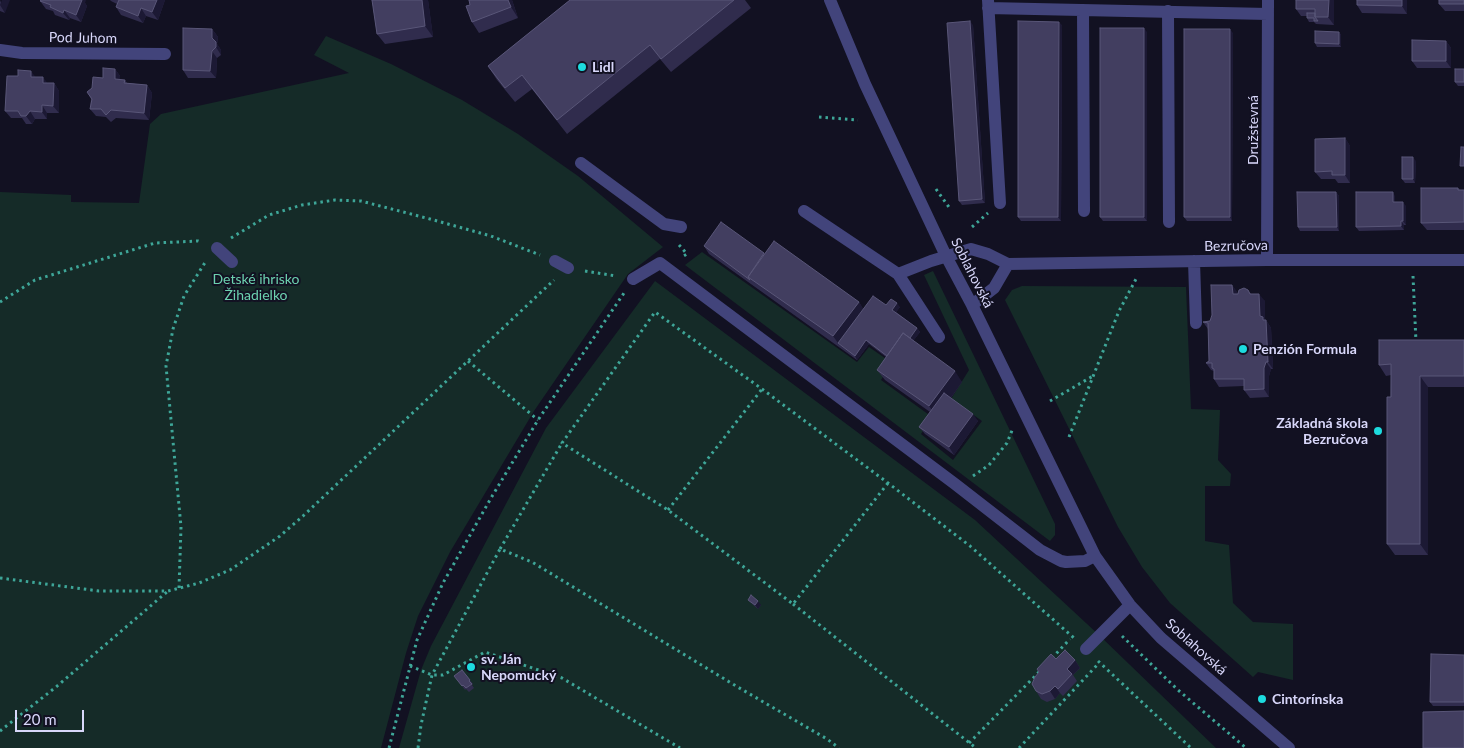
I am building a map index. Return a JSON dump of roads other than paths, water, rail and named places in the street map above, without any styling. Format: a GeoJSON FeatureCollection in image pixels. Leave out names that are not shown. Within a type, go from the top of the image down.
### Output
{"type":"FeatureCollection","features":[{"type":"Feature","properties":{"kind":"street","name":"Soblahovská"},"geometry":{"type":"LineString","coordinates":[[830,0],[865,84],[946,256],[1096,556],[1130,605],[1161,638],[1289,748]]}},
{"type":"Feature","properties":{"kind":"street","name":"Družstevná"},"geometry":{"type":"LineString","coordinates":[[1267,260],[1268,0]]}},
{"type":"Feature","properties":{"kind":"street"},"geometry":{"type":"LineString","coordinates":[[1000,203],[988,4],[1083,10],[1268,14]]}},
{"type":"Feature","properties":{"kind":"street"},"geometry":{"type":"LineString","coordinates":[[1083,10],[1084,211]]}},
{"type":"Feature","properties":{"kind":"street"},"geometry":{"type":"LineString","coordinates":[[1168,11],[1169,222]]}},
{"type":"Feature","properties":{"kind":"street","name":"Pod Juhom"},"geometry":{"type":"LineString","coordinates":[[0,50],[165,54]]}},
{"type":"Feature","properties":{"kind":"street"},"geometry":{"type":"LineString","coordinates":[[582,163],[664,224],[681,226]]}},
{"type":"Feature","properties":{"kind":"street"},"geometry":{"type":"LineString","coordinates":[[804,211],[898,274],[939,338]]}},
{"type":"Feature","properties":{"kind":"street"},"geometry":{"type":"LineString","coordinates":[[216,249],[232,262]]}},
{"type":"Feature","properties":{"kind":"street","name":"Bezručova"},"geometry":{"type":"LineString","coordinates":[[898,274],[971,249],[988,254],[1008,264],[1267,260],[1464,260]]}},
{"type":"Feature","properties":{"kind":"street"},"geometry":{"type":"LineString","coordinates":[[555,261],[568,268]]}},
{"type":"Feature","properties":{"kind":"street"},"geometry":{"type":"LineString","coordinates":[[1194,261],[1196,323]]}},
{"type":"Feature","properties":{"kind":"street"},"geometry":{"type":"LineString","coordinates":[[633,279],[660,263],[1040,550],[1066,562],[1085,561],[1096,556]]}},
{"type":"Feature","properties":{"kind":"street"},"geometry":{"type":"LineString","coordinates":[[972,305],[994,288],[1008,264]]}},
{"type":"Feature","properties":{"kind":"street"},"geometry":{"type":"LineString","coordinates":[[1086,649],[1130,605]]}},
{"type":"Feature","properties":{"kind":"place","name":"Lidl"},"geometry":{"type":"Point","coordinates":[582,67]}},
{"type":"Feature","properties":{"kind":"place","name":"Penzión Formula"},"geometry":{"type":"Point","coordinates":[1243,349]}},
{"type":"Feature","properties":{"kind":"place","name":"Základná škola Bezručova"},"geometry":{"type":"Point","coordinates":[1378,431]}},
{"type":"Feature","properties":{"kind":"place","name":"sv. Ján Nepomucký"},"geometry":{"type":"Point","coordinates":[471,667]}},
{"type":"Feature","properties":{"kind":"place","name":"Cintorínska"},"geometry":{"type":"Point","coordinates":[1262,699]}},
{"type":"Feature","properties":{"kind":"park label","name":"Detské ihrisko Žihadielko"},"geometry":{"type":"Point","coordinates":[256,288]}}]}
